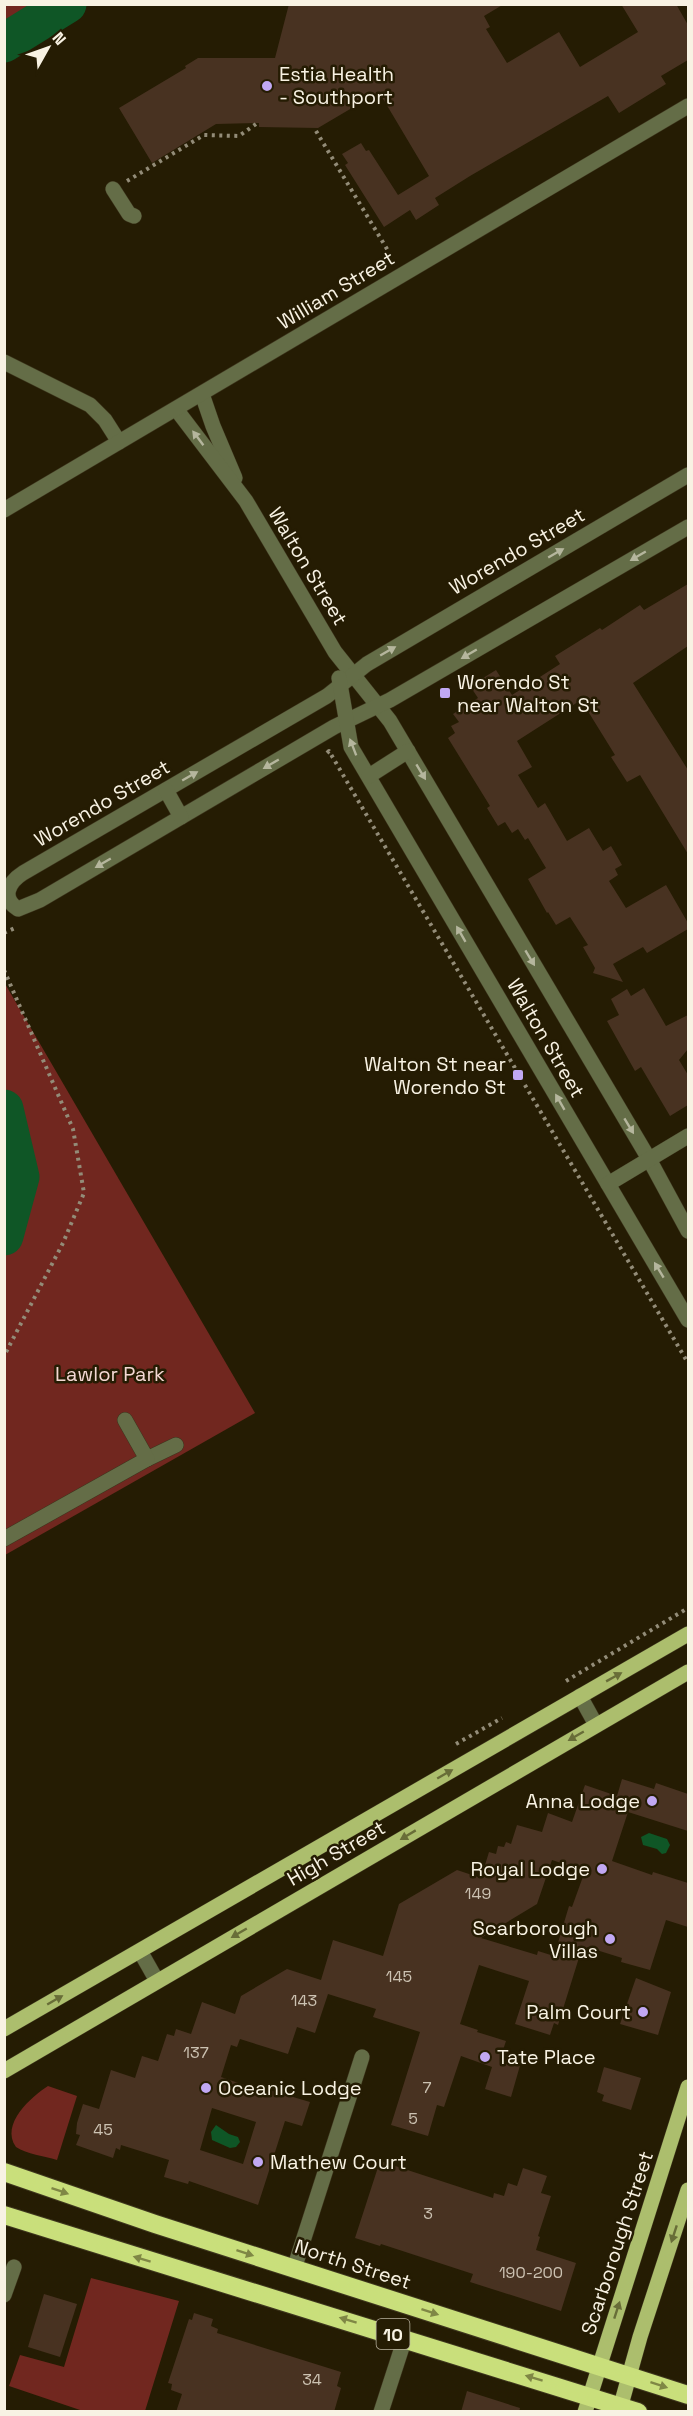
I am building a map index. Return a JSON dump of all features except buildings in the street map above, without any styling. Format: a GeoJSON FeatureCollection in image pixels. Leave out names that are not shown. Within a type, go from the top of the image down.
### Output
{"type":"FeatureCollection","features":[{"type":"Feature","properties":{"kind":"highway","name":"North Street"},"geometry":{"type":"LineString","coordinates":[[4,2172],[294,2269],[688,2395]]}},
{"type":"Feature","properties":{"kind":"highway","name":"10"},"geometry":{"type":"LineString","coordinates":[[4,2215],[405,2338],[587,2404],[626,2410]]}},
{"type":"Feature","properties":{"kind":"main road","name":"High Street"},"geometry":{"type":"LineString","coordinates":[[4,2029],[688,1634]]}},
{"type":"Feature","properties":{"kind":"main road","name":"High Street"},"geometry":{"type":"LineString","coordinates":[[4,2071],[688,1672]]}},
{"type":"Feature","properties":{"kind":"main road"},"geometry":{"type":"LineString","coordinates":[[4,2081],[20,2062]]}},
{"type":"Feature","properties":{"kind":"main road","name":"Scarborough Street"},"geometry":{"type":"LineString","coordinates":[[587,2404],[688,2087]]}},
{"type":"Feature","properties":{"kind":"main road"},"geometry":{"type":"LineString","coordinates":[[626,2410],[630,2376],[688,2190]]}},
{"type":"Feature","properties":{"kind":"street","name":"William Street"},"geometry":{"type":"LineString","coordinates":[[4,510],[688,106]]}},
{"type":"Feature","properties":{"kind":"street"},"geometry":{"type":"LineString","coordinates":[[113,189],[129,214],[134,216]]}},
{"type":"Feature","properties":{"kind":"street"},"geometry":{"type":"LineString","coordinates":[[4,362],[90,405],[105,420],[119,442]]}},
{"type":"Feature","properties":{"kind":"street","name":"Walton Street"},"geometry":{"type":"LineString","coordinates":[[202,394],[213,426],[246,501]]}},
{"type":"Feature","properties":{"kind":"street","name":"Walton Street"},"geometry":{"type":"LineString","coordinates":[[176,409],[246,501],[335,652],[390,721],[649,1159],[688,1231]]}},
{"type":"Feature","properties":{"kind":"street","name":"Worendo Street"},"geometry":{"type":"LineString","coordinates":[[688,475],[367,664],[327,696],[13,879],[7,889],[6,899],[18,909],[28,905],[688,526]]}},
{"type":"Feature","properties":{"kind":"street","name":"Walton Street"},"geometry":{"type":"LineString","coordinates":[[335,652],[351,747],[688,1320]]}},
{"type":"Feature","properties":{"kind":"street"},"geometry":{"type":"LineString","coordinates":[[369,776],[408,750]]}},
{"type":"Feature","properties":{"kind":"street"},"geometry":{"type":"LineString","coordinates":[[166,790],[181,817]]}},
{"type":"Feature","properties":{"kind":"street"},"geometry":{"type":"LineString","coordinates":[[608,1184],[688,1136]]}},
{"type":"Feature","properties":{"kind":"street"},"geometry":{"type":"LineString","coordinates":[[125,1420],[147,1459]]}},
{"type":"Feature","properties":{"kind":"street"},"geometry":{"type":"LineString","coordinates":[[4,1539],[176,1445]]}},
{"type":"Feature","properties":{"kind":"street"},"geometry":{"type":"LineString","coordinates":[[579,1696],[596,1725]]}},
{"type":"Feature","properties":{"kind":"street"},"geometry":{"type":"LineString","coordinates":[[140,1951],[157,1981]]}},
{"type":"Feature","properties":{"kind":"street"},"geometry":{"type":"LineString","coordinates":[[294,2269],[362,2057]]}},
{"type":"Feature","properties":{"kind":"street"},"geometry":{"type":"LineString","coordinates":[[4,2295],[14,2267]]}},
{"type":"Feature","properties":{"kind":"street"},"geometry":{"type":"LineString","coordinates":[[381,2412],[405,2338]]}},
{"type":"Feature","properties":{"kind":"path"},"geometry":{"type":"LineString","coordinates":[[113,189],[204,135],[239,136],[256,124]]}},
{"type":"Feature","properties":{"kind":"path"},"geometry":{"type":"LineString","coordinates":[[316,131],[390,254]]}},
{"type":"Feature","properties":{"kind":"path"},"geometry":{"type":"LineString","coordinates":[[318,757],[329,751],[688,1363]]}},
{"type":"Feature","properties":{"kind":"path"},"geometry":{"type":"LineString","coordinates":[[4,933],[24,923]]}},
{"type":"Feature","properties":{"kind":"path"},"geometry":{"type":"LineString","coordinates":[[4,970],[73,1130],[84,1193],[63,1243],[4,1356]]}},
{"type":"Feature","properties":{"kind":"green space"},"geometry":{"type":"Polygon","coordinates":[[[5,4],[47,4],[47,5],[5,30],[5,4]]]}},
{"type":"Feature","properties":{"kind":"green space","name":"Lawlor Park"},"geometry":{"type":"Polygon","coordinates":[[[4,982],[255,1413],[5,1555],[4,1555],[4,982]]]}},
{"type":"Feature","properties":{"kind":"green space"},"geometry":{"type":"Polygon","coordinates":[[[48,2086],[77,2096],[57,2160],[20,2149],[16,2147],[12,2138],[12,2129],[20,2112],[48,2086]]]}},
{"type":"Feature","properties":{"kind":"green space"},"geometry":{"type":"Polygon","coordinates":[[[91,2278],[179,2301],[145,2411],[83,2411],[9,2386],[20,2355],[64,2367],[91,2278]]]}},
{"type":"Feature","properties":{"kind":"shaded area"},"geometry":{"type":"Polygon","coordinates":[[[649,1833],[667,1839],[670,1845],[666,1853],[662,1854],[657,1849],[643,1845],[641,1837],[649,1833]]]}},
{"type":"Feature","properties":{"kind":"shaded area"},"geometry":{"type":"Polygon","coordinates":[[[216,2125],[238,2137],[240,2142],[236,2147],[230,2148],[212,2140],[211,2132],[216,2125]]]}},
{"type":"Feature","properties":{"kind":"waterway"},"geometry":{"type":"LineString","coordinates":[[4,43],[67,4]]}},
{"type":"Feature","properties":{"kind":"waterway"},"geometry":{"type":"LineString","coordinates":[[4,1109],[20,1177],[4,1236]]}},
{"type":"Feature","properties":{"kind":"place","name":"Estia Health - Southport"},"geometry":{"type":"Point","coordinates":[267,86]}},
{"type":"Feature","properties":{"kind":"place","name":"Worendo St near Walton St"},"geometry":{"type":"Point","coordinates":[445,693]}},
{"type":"Feature","properties":{"kind":"place","name":"Walton St near Worendo St"},"geometry":{"type":"Point","coordinates":[518,1075]}},
{"type":"Feature","properties":{"kind":"place","name":"Anna Lodge"},"geometry":{"type":"Point","coordinates":[652,1801]}},
{"type":"Feature","properties":{"kind":"place","name":"Royal Lodge"},"geometry":{"type":"Point","coordinates":[602,1869]}},
{"type":"Feature","properties":{"kind":"place","name":"Scarborough Villas"},"geometry":{"type":"Point","coordinates":[610,1939]}},
{"type":"Feature","properties":{"kind":"place","name":"Palm Court"},"geometry":{"type":"Point","coordinates":[643,2012]}},
{"type":"Feature","properties":{"kind":"place","name":"Tate Place"},"geometry":{"type":"Point","coordinates":[485,2057]}},
{"type":"Feature","properties":{"kind":"place","name":"Oceanic Lodge"},"geometry":{"type":"Point","coordinates":[206,2088]}},
{"type":"Feature","properties":{"kind":"place","name":"Mathew Court"},"geometry":{"type":"Point","coordinates":[258,2162]}}]}
